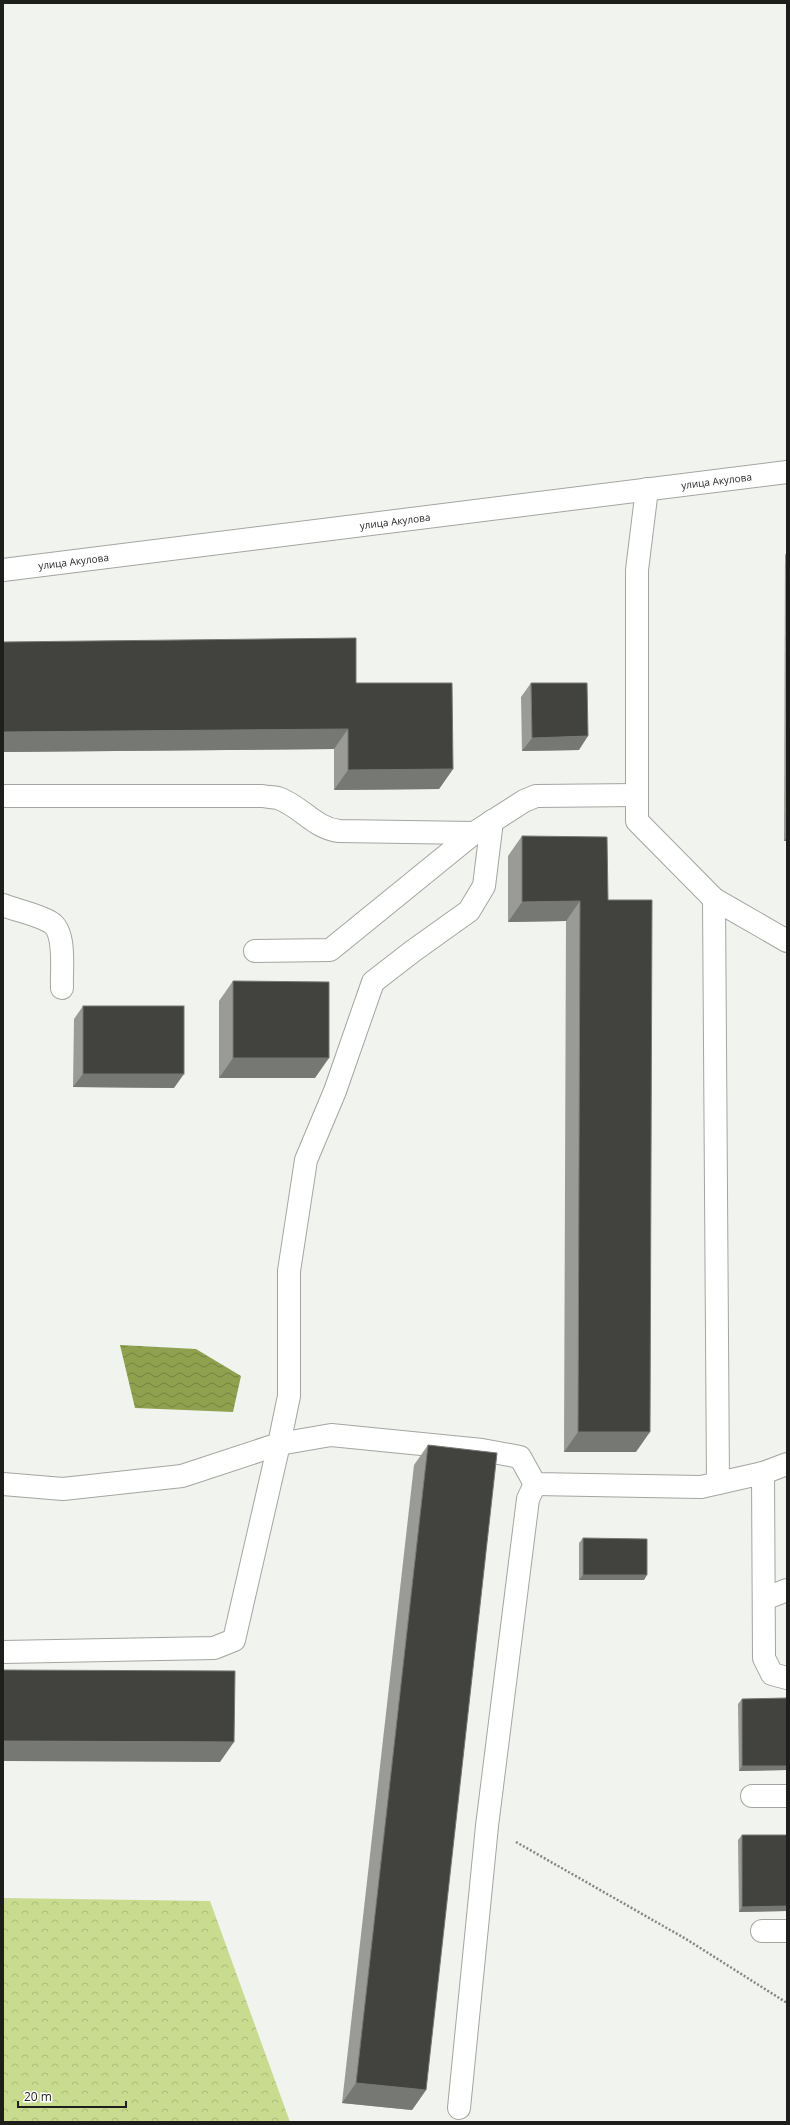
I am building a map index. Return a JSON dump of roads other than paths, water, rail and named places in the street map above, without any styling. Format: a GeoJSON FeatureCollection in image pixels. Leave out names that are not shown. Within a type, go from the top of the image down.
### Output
{"type":"FeatureCollection","features":[{"type":"Feature","properties":{"kind":"main road","name":"улица Акулова"},"geometry":{"type":"LineString","coordinates":[[3,570],[787,472]]}},
{"type":"Feature","properties":{"kind":"main road"},"geometry":{"type":"LineString","coordinates":[[647,489],[637,570],[637,821],[714,899],[787,941]]}},
{"type":"Feature","properties":{"kind":"main road"},"geometry":{"type":"LineString","coordinates":[[255,950],[330,950],[474,833],[524,801],[536,796],[637,795]]}},
{"type":"Feature","properties":{"kind":"main road"},"geometry":{"type":"LineString","coordinates":[[3,796],[262,796],[277,798],[290,804],[327,830],[339,832],[474,833]]}},
{"type":"Feature","properties":{"kind":"main road"},"geometry":{"type":"LineString","coordinates":[[3,1652],[214,1648],[234,1640],[280,1444],[289,1396],[289,1271],[306,1160],[335,1091],[373,982],[413,950],[469,911],[484,886],[492,821]]}},
{"type":"Feature","properties":{"kind":"main road"},"geometry":{"type":"LineString","coordinates":[[714,899],[718,1483]]}},
{"type":"Feature","properties":{"kind":"main road"},"geometry":{"type":"LineString","coordinates":[[3,906],[50,922],[57,928],[61,939],[62,988]]}},
{"type":"Feature","properties":{"kind":"main road"},"geometry":{"type":"LineString","coordinates":[[3,1484],[63,1489],[182,1476],[280,1444],[330,1435],[482,1450],[520,1457],[535,1484]]}},
{"type":"Feature","properties":{"kind":"main road"},"geometry":{"type":"LineString","coordinates":[[535,1484],[701,1487],[763,1473],[787,1464]]}},
{"type":"Feature","properties":{"kind":"main road"},"geometry":{"type":"LineString","coordinates":[[763,1473],[764,1658],[772,1674],[787,1678]]}},
{"type":"Feature","properties":{"kind":"main road"},"geometry":{"type":"LineString","coordinates":[[459,2108],[487,1826],[528,1499],[535,1484]]}},
{"type":"Feature","properties":{"kind":"main road"},"geometry":{"type":"LineString","coordinates":[[764,1600],[787,1590]]}},
{"type":"Feature","properties":{"kind":"main road"},"geometry":{"type":"LineString","coordinates":[[752,1796],[787,1796]]}},
{"type":"Feature","properties":{"kind":"main road"},"geometry":{"type":"LineString","coordinates":[[762,1931],[787,1931]]}},
{"type":"Feature","properties":{"kind":"water"},"geometry":{"type":"Polygon","coordinates":[[[120,1345],[196,1349],[241,1376],[233,1412],[135,1408],[120,1345]]]}}]}
